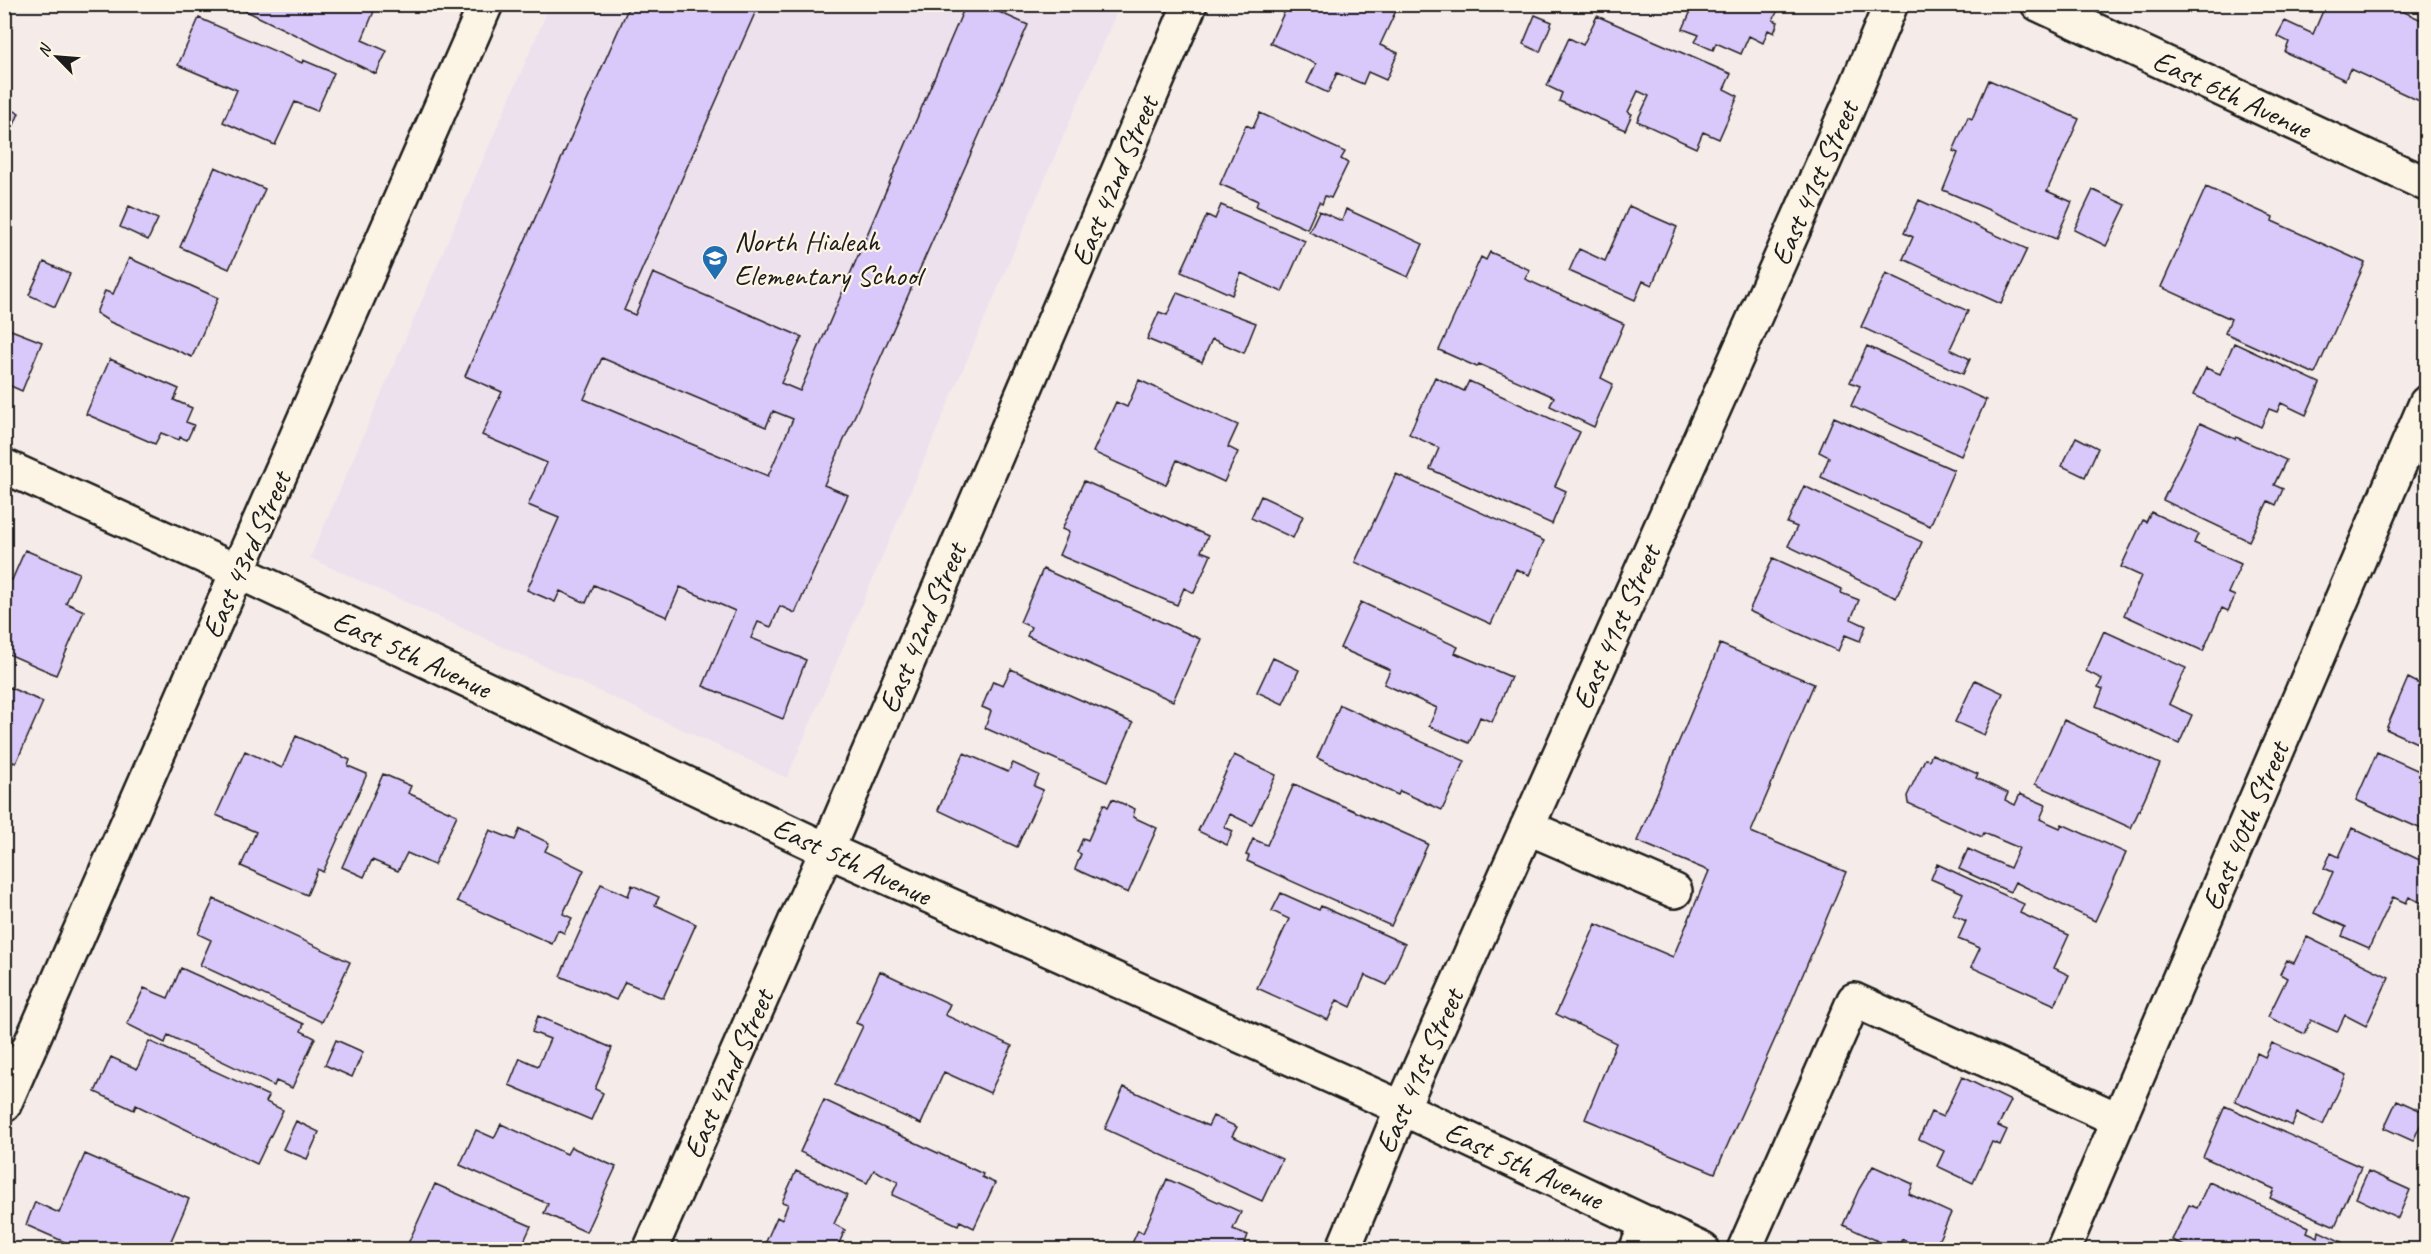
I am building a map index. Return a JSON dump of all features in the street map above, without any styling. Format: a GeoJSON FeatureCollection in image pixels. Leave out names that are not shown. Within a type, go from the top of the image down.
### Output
{"type":"FeatureCollection","features":[{"type":"Feature","properties":{"kind":"street","name":"East 43rd Street"},"geometry":{"type":"LineString","coordinates":[[4,1105],[486,4]]}},
{"type":"Feature","properties":{"kind":"street","name":"East 42nd Street"},"geometry":{"type":"LineString","coordinates":[[651,1250],[827,850],[1190,4]]}},
{"type":"Feature","properties":{"kind":"street","name":"East 41st Street"},"geometry":{"type":"LineString","coordinates":[[1343,1250],[1402,1108],[1846,112],[1891,4]]}},
{"type":"Feature","properties":{"kind":"street","name":"East 6th Avenue"},"geometry":{"type":"LineString","coordinates":[[2038,4],[2427,184]]}},
{"type":"Feature","properties":{"kind":"street","name":"East 40th Street"},"geometry":{"type":"LineString","coordinates":[[2063,1250],[2427,403]]}},
{"type":"Feature","properties":{"kind":"street","name":"East 5th Avenue"},"geometry":{"type":"LineString","coordinates":[[4,466],[239,572],[827,850],[1402,1108],[1642,1237],[1703,1250]]}},
{"type":"Feature","properties":{"kind":"street"},"geometry":{"type":"LineString","coordinates":[[1527,827],[1675,891]]}},
{"type":"Feature","properties":{"kind":"street"},"geometry":{"type":"LineString","coordinates":[[1744,1250],[1854,1000],[2119,1120]]}},
{"type":"Feature","properties":{"kind":"shaded area","name":"North Hialeah Elementary School"},"geometry":{"type":"Polygon","coordinates":[[[550,5],[1120,5],[787,778],[310,558],[550,5]]]}},
{"type":"Feature","properties":{"kind":"building"},"geometry":{"type":"Polygon","coordinates":[[[239,4],[377,4],[362,40],[387,51],[376,74],[238,7],[239,4]]]}},
{"type":"Feature","properties":{"kind":"building"},"geometry":{"type":"Polygon","coordinates":[[[630,4],[759,4],[624,310],[635,315],[653,273],[802,337],[781,383],[800,391],[966,4],[981,4],[1028,25],[824,485],[848,495],[795,613],[780,606],[771,627],[758,622],[751,638],[806,660],[783,719],[703,686],[735,611],[680,587],[667,617],[594,585],[586,603],[560,591],[555,602],[527,590],[559,518],[528,505],[547,463],[482,435],[502,392],[465,376],[630,4]],[[602,358],[584,399],[768,476],[793,419],[773,411],[766,427],[602,358]]]}},
{"type":"Feature","properties":{"kind":"building"},"geometry":{"type":"Polygon","coordinates":[[[1288,4],[1399,4],[1380,45],[1398,53],[1386,80],[1368,72],[1363,84],[1337,73],[1328,93],[1307,83],[1316,64],[1270,43],[1288,4]]]}},
{"type":"Feature","properties":{"kind":"building"},"geometry":{"type":"Polygon","coordinates":[[[1694,4],[1777,4],[1780,6],[1773,20],[1778,22],[1774,33],[1768,30],[1763,43],[1749,36],[1741,54],[1716,43],[1713,50],[1695,42],[1699,35],[1683,29],[1694,4]]]}},
{"type":"Feature","properties":{"kind":"building"},"geometry":{"type":"Polygon","coordinates":[[[2326,4],[2334,4],[2342,8],[2344,4],[2387,4],[2426,22],[2426,104],[2350,69],[2345,80],[2285,52],[2289,42],[2277,36],[2285,21],[2313,34],[2326,4]]]}},
{"type":"Feature","properties":{"kind":"building"},"geometry":{"type":"Polygon","coordinates":[[[1535,15],[1552,22],[1540,52],[1523,44],[1535,15]]]}},
{"type":"Feature","properties":{"kind":"building"},"geometry":{"type":"Polygon","coordinates":[[[1597,16],[1731,74],[1724,89],[1738,96],[1719,139],[1703,132],[1696,148],[1637,121],[1649,96],[1638,91],[1628,112],[1632,114],[1625,130],[1559,101],[1562,93],[1547,86],[1569,38],[1583,45],[1597,16]]]}},
{"type":"Feature","properties":{"kind":"building"},"geometry":{"type":"Polygon","coordinates":[[[199,18],[302,63],[303,60],[334,73],[317,111],[295,102],[275,145],[223,122],[237,90],[178,65],[199,18]]]}},
{"type":"Feature","properties":{"kind":"building"},"geometry":{"type":"Polygon","coordinates":[[[1989,80],[2079,119],[2047,191],[2072,202],[2056,239],[1943,190],[1958,153],[1953,151],[1968,117],[1972,119],[1989,80]]]}},
{"type":"Feature","properties":{"kind":"building"},"geometry":{"type":"Polygon","coordinates":[[[4,106],[19,113],[4,148],[4,106]]]}},
{"type":"Feature","properties":{"kind":"building"},"geometry":{"type":"Polygon","coordinates":[[[1260,113],[1345,152],[1341,159],[1348,163],[1331,198],[1325,196],[1322,204],[1319,202],[1307,229],[1256,206],[1258,201],[1220,184],[1246,125],[1253,128],[1260,113]]]}},
{"type":"Feature","properties":{"kind":"building"},"geometry":{"type":"Polygon","coordinates":[[[215,167],[265,189],[229,269],[180,247],[215,167]]]}},
{"type":"Feature","properties":{"kind":"building"},"geometry":{"type":"Polygon","coordinates":[[[2206,187],[2273,217],[2272,221],[2365,263],[2315,374],[2225,333],[2231,319],[2161,287],[2206,187]]]}},
{"type":"Feature","properties":{"kind":"building"},"geometry":{"type":"Polygon","coordinates":[[[2093,190],[2126,205],[2106,246],[2074,230],[2093,190]]]}},
{"type":"Feature","properties":{"kind":"building"},"geometry":{"type":"Polygon","coordinates":[[[1919,200],[2027,249],[2001,304],[1903,259],[1913,237],[1904,233],[1919,200]]]}},
{"type":"Feature","properties":{"kind":"building"},"geometry":{"type":"Polygon","coordinates":[[[1221,205],[1305,241],[1282,292],[1241,273],[1232,295],[1181,272],[1207,215],[1215,219],[1221,205]]]}},
{"type":"Feature","properties":{"kind":"building"},"geometry":{"type":"Polygon","coordinates":[[[129,206],[158,219],[148,240],[120,227],[129,206]]]}},
{"type":"Feature","properties":{"kind":"building"},"geometry":{"type":"Polygon","coordinates":[[[1629,206],[1677,227],[1652,285],[1643,281],[1635,300],[1569,271],[1579,249],[1605,261],[1629,206]]]}},
{"type":"Feature","properties":{"kind":"building"},"geometry":{"type":"Polygon","coordinates":[[[1346,209],[1423,244],[1408,277],[1309,232],[1319,211],[1342,221],[1346,209]]]}},
{"type":"Feature","properties":{"kind":"building"},"geometry":{"type":"Polygon","coordinates":[[[1490,252],[1530,270],[1525,279],[1624,324],[1601,378],[1613,384],[1594,427],[1550,406],[1554,397],[1479,364],[1477,367],[1439,350],[1481,257],[1486,260],[1490,252]]]}},
{"type":"Feature","properties":{"kind":"building"},"geometry":{"type":"Polygon","coordinates":[[[129,258],[218,298],[192,357],[110,322],[96,313],[105,291],[113,294],[129,258]]]}},
{"type":"Feature","properties":{"kind":"building"},"geometry":{"type":"Polygon","coordinates":[[[44,262],[70,274],[55,307],[29,295],[44,262]]]}},
{"type":"Feature","properties":{"kind":"building"},"geometry":{"type":"Polygon","coordinates":[[[1886,273],[1968,311],[1950,349],[1970,359],[1963,374],[1861,327],[1886,273]]]}},
{"type":"Feature","properties":{"kind":"building"},"geometry":{"type":"Polygon","coordinates":[[[1177,293],[1256,323],[1244,353],[1212,339],[1202,362],[1147,339],[1159,312],[1167,315],[1177,293]]]}},
{"type":"Feature","properties":{"kind":"building"},"geometry":{"type":"Polygon","coordinates":[[[6,328],[42,342],[22,391],[4,383],[6,328]]]}},
{"type":"Feature","properties":{"kind":"building"},"geometry":{"type":"Polygon","coordinates":[[[2234,343],[2320,383],[2306,415],[2281,403],[2277,412],[2269,409],[2261,427],[2193,395],[2206,368],[2220,374],[2234,343]]]}},
{"type":"Feature","properties":{"kind":"building"},"geometry":{"type":"Polygon","coordinates":[[[1867,346],[1986,400],[1961,456],[1851,406],[1860,386],[1850,382],[1867,346]]]}},
{"type":"Feature","properties":{"kind":"building"},"geometry":{"type":"Polygon","coordinates":[[[110,359],[179,389],[174,400],[192,408],[186,422],[194,425],[187,440],[180,437],[179,440],[161,433],[155,444],[86,414],[110,359]]]}},
{"type":"Feature","properties":{"kind":"building"},"geometry":{"type":"Polygon","coordinates":[[[1435,377],[1464,391],[1469,381],[1580,432],[1555,486],[1566,491],[1552,524],[1430,469],[1439,448],[1409,434],[1435,377]]]}},
{"type":"Feature","properties":{"kind":"building"},"geometry":{"type":"Polygon","coordinates":[[[1139,380],[1238,425],[1228,447],[1238,452],[1224,482],[1177,460],[1166,485],[1093,452],[1116,402],[1127,407],[1139,380]]]}},
{"type":"Feature","properties":{"kind":"building"},"geometry":{"type":"Polygon","coordinates":[[[1834,417],[1954,470],[1930,526],[1821,477],[1829,457],[1819,452],[1834,417]]]}},
{"type":"Feature","properties":{"kind":"building"},"geometry":{"type":"Polygon","coordinates":[[[2200,423],[2286,460],[2274,485],[2283,489],[2276,505],[2268,501],[2249,541],[2163,500],[2200,423]]]}},
{"type":"Feature","properties":{"kind":"building"},"geometry":{"type":"Polygon","coordinates":[[[2076,437],[2098,448],[2085,477],[2062,466],[2076,437]]]}},
{"type":"Feature","properties":{"kind":"building"},"geometry":{"type":"Polygon","coordinates":[[[1396,474],[1544,541],[1529,575],[1516,569],[1491,624],[1355,562],[1396,474]]]}},
{"type":"Feature","properties":{"kind":"building"},"geometry":{"type":"Polygon","coordinates":[[[1084,481],[1208,536],[1201,551],[1211,555],[1194,593],[1184,588],[1177,605],[1059,555],[1069,532],[1062,529],[1084,481]]]}},
{"type":"Feature","properties":{"kind":"building"},"geometry":{"type":"Polygon","coordinates":[[[1804,486],[1922,542],[1896,598],[1788,546],[1797,527],[1787,523],[1804,486]]]}},
{"type":"Feature","properties":{"kind":"building"},"geometry":{"type":"Polygon","coordinates":[[[1261,496],[1303,516],[1293,538],[1251,518],[1261,496]]]}},
{"type":"Feature","properties":{"kind":"building"},"geometry":{"type":"Polygon","coordinates":[[[2151,512],[2198,534],[2194,543],[2241,564],[2228,593],[2235,596],[2228,611],[2222,608],[2203,651],[2124,615],[2141,576],[2121,567],[2143,520],[2146,522],[2151,512]]]}},
{"type":"Feature","properties":{"kind":"building"},"geometry":{"type":"Polygon","coordinates":[[[25,550],[79,573],[66,603],[84,611],[56,675],[4,652],[4,577],[12,580],[25,550]]]}},
{"type":"Feature","properties":{"kind":"building"},"geometry":{"type":"Polygon","coordinates":[[[1773,558],[1842,589],[1841,593],[1859,600],[1851,619],[1866,626],[1860,641],[1845,635],[1838,651],[1749,611],[1773,558]]]}},
{"type":"Feature","properties":{"kind":"building"},"geometry":{"type":"Polygon","coordinates":[[[1043,569],[1200,639],[1173,701],[1027,636],[1031,627],[1020,622],[1043,569]]]}},
{"type":"Feature","properties":{"kind":"building"},"geometry":{"type":"Polygon","coordinates":[[[1361,602],[1458,647],[1455,653],[1511,677],[1492,722],[1480,717],[1469,743],[1429,726],[1437,708],[1384,684],[1390,670],[1340,648],[1361,602]]]}},
{"type":"Feature","properties":{"kind":"building"},"geometry":{"type":"Polygon","coordinates":[[[2104,631],[2186,668],[2169,704],[2192,715],[2179,744],[2096,706],[2103,689],[2098,687],[2102,679],[2086,671],[2104,631]]]}},
{"type":"Feature","properties":{"kind":"building"},"geometry":{"type":"Polygon","coordinates":[[[1720,644],[1814,684],[1751,832],[1846,872],[1715,1173],[1585,1119],[1616,1043],[1556,1014],[1596,924],[1673,957],[1709,871],[1637,841],[1720,644]]]}},
{"type":"Feature","properties":{"kind":"building"},"geometry":{"type":"Polygon","coordinates":[[[1273,658],[1299,670],[1283,704],[1257,692],[1273,658]]]}},
{"type":"Feature","properties":{"kind":"building"},"geometry":{"type":"Polygon","coordinates":[[[1011,669],[1133,723],[1107,782],[985,728],[991,711],[982,707],[993,681],[1003,685],[1011,669]]]}},
{"type":"Feature","properties":{"kind":"building"},"geometry":{"type":"Polygon","coordinates":[[[2408,678],[2426,687],[2426,747],[2386,729],[2408,678]]]}},
{"type":"Feature","properties":{"kind":"building"},"geometry":{"type":"Polygon","coordinates":[[[1975,680],[2003,693],[1984,735],[1955,722],[1975,680]]]}},
{"type":"Feature","properties":{"kind":"building"},"geometry":{"type":"Polygon","coordinates":[[[4,685],[43,702],[16,763],[13,762],[4,782],[4,685]]]}},
{"type":"Feature","properties":{"kind":"building"},"geometry":{"type":"Polygon","coordinates":[[[1340,705],[1465,761],[1442,810],[1400,791],[1398,795],[1317,758],[1340,705]]]}},
{"type":"Feature","properties":{"kind":"building"},"geometry":{"type":"Polygon","coordinates":[[[2064,720],[2160,764],[2131,828],[2035,784],[2064,720]]]}},
{"type":"Feature","properties":{"kind":"building"},"geometry":{"type":"Polygon","coordinates":[[[296,736],[350,760],[348,766],[367,774],[323,872],[318,869],[307,895],[241,866],[256,832],[216,815],[245,751],[282,768],[296,736]]]}},
{"type":"Feature","properties":{"kind":"building"},"geometry":{"type":"Polygon","coordinates":[[[2377,752],[2426,774],[2426,831],[2356,800],[2377,752]]]}},
{"type":"Feature","properties":{"kind":"building"},"geometry":{"type":"Polygon","coordinates":[[[964,753],[1008,772],[1013,763],[1039,775],[1034,786],[1043,790],[1017,847],[938,810],[964,753]]]}},
{"type":"Feature","properties":{"kind":"building"},"geometry":{"type":"Polygon","coordinates":[[[1932,754],[1978,774],[1976,778],[2008,793],[2005,800],[2015,805],[2020,794],[2046,805],[2040,819],[2060,828],[2062,824],[2126,853],[2095,921],[2015,882],[2010,892],[1959,869],[1968,849],[2010,868],[2019,848],[1984,833],[1982,837],[1908,803],[1907,796],[1925,759],[1929,760],[1932,754]]]}},
{"type":"Feature","properties":{"kind":"building"},"geometry":{"type":"Polygon","coordinates":[[[1234,755],[1276,775],[1252,825],[1230,814],[1224,827],[1233,831],[1227,845],[1198,831],[1234,755]]]}},
{"type":"Feature","properties":{"kind":"building"},"geometry":{"type":"Polygon","coordinates":[[[383,774],[411,786],[408,793],[457,815],[434,865],[407,853],[398,871],[372,860],[364,877],[342,867],[383,774]]]}},
{"type":"Feature","properties":{"kind":"building"},"geometry":{"type":"Polygon","coordinates":[[[1294,784],[1428,844],[1391,926],[1247,861],[1249,856],[1246,855],[1253,839],[1267,845],[1294,784]]]}},
{"type":"Feature","properties":{"kind":"building"},"geometry":{"type":"Polygon","coordinates":[[[1112,799],[1135,809],[1133,817],[1157,828],[1128,893],[1075,869],[1081,854],[1077,852],[1083,838],[1088,840],[1104,804],[1108,807],[1112,799]]]}},
{"type":"Feature","properties":{"kind":"building"},"geometry":{"type":"Polygon","coordinates":[[[2352,828],[2426,863],[2426,905],[2409,897],[2406,903],[2393,897],[2369,948],[2342,936],[2346,927],[2314,913],[2333,872],[2324,868],[2331,853],[2339,857],[2352,828]]]}},
{"type":"Feature","properties":{"kind":"building"},"geometry":{"type":"Polygon","coordinates":[[[520,829],[549,843],[545,851],[584,870],[563,914],[572,918],[564,933],[558,930],[552,944],[457,901],[490,830],[515,840],[520,829]]]}},
{"type":"Feature","properties":{"kind":"building"},"geometry":{"type":"Polygon","coordinates":[[[1937,864],[2024,904],[2020,913],[2069,935],[2054,968],[2069,975],[2055,1005],[1971,967],[1980,948],[1958,939],[1966,921],[1953,915],[1963,893],[1931,879],[1937,864]]]}},
{"type":"Feature","properties":{"kind":"building"},"geometry":{"type":"Polygon","coordinates":[[[601,884],[628,896],[632,885],[659,897],[655,905],[696,924],[663,998],[625,982],[616,1000],[560,976],[601,884]]]}},
{"type":"Feature","properties":{"kind":"building"},"geometry":{"type":"Polygon","coordinates":[[[1281,893],[1319,910],[1321,906],[1405,944],[1387,985],[1365,975],[1351,1007],[1337,1000],[1328,1020],[1257,988],[1289,919],[1272,911],[1281,893]]]}},
{"type":"Feature","properties":{"kind":"building"},"geometry":{"type":"Polygon","coordinates":[[[214,899],[350,962],[322,1022],[200,965],[211,940],[198,934],[214,899]]]}},
{"type":"Feature","properties":{"kind":"building"},"geometry":{"type":"Polygon","coordinates":[[[2307,937],[2389,977],[2366,1026],[2345,1015],[2337,1032],[2311,1020],[2305,1034],[2268,1017],[2287,978],[2280,974],[2287,960],[2294,963],[2307,937]]]}},
{"type":"Feature","properties":{"kind":"building"},"geometry":{"type":"Polygon","coordinates":[[[181,968],[304,1024],[301,1031],[315,1038],[292,1088],[276,1081],[274,1086],[168,1035],[165,1043],[127,1024],[144,988],[168,998],[181,968]]]}},
{"type":"Feature","properties":{"kind":"building"},"geometry":{"type":"Polygon","coordinates":[[[880,971],[950,1004],[945,1015],[1012,1046],[990,1093],[944,1072],[921,1124],[835,1085],[863,1026],[856,1023],[880,971]]]}},
{"type":"Feature","properties":{"kind":"building"},"geometry":{"type":"Polygon","coordinates":[[[538,1016],[612,1048],[595,1089],[603,1093],[591,1120],[509,1085],[520,1058],[538,1066],[550,1039],[532,1032],[538,1016]]]}},
{"type":"Feature","properties":{"kind":"building"},"geometry":{"type":"Polygon","coordinates":[[[336,1040],[363,1052],[352,1077],[325,1065],[336,1040]]]}},
{"type":"Feature","properties":{"kind":"building"},"geometry":{"type":"Polygon","coordinates":[[[149,1041],[269,1096],[266,1102],[283,1110],[257,1164],[136,1105],[134,1110],[95,1092],[111,1057],[137,1069],[149,1041]]]}},
{"type":"Feature","properties":{"kind":"building"},"geometry":{"type":"Polygon","coordinates":[[[2272,1043],[2346,1075],[2323,1125],[2297,1113],[2292,1126],[2235,1101],[2257,1053],[2265,1057],[2272,1043]]]}},
{"type":"Feature","properties":{"kind":"building"},"geometry":{"type":"Polygon","coordinates":[[[1962,1077],[2011,1101],[1998,1126],[2007,1130],[2000,1145],[1992,1142],[1973,1183],[1937,1166],[1944,1151],[1919,1139],[1931,1112],[1943,1117],[1962,1077]]]}},
{"type":"Feature","properties":{"kind":"building"},"geometry":{"type":"Polygon","coordinates":[[[1124,1087],[1208,1126],[1213,1116],[1237,1127],[1232,1136],[1282,1159],[1262,1201],[1105,1129],[1124,1087]]]}},
{"type":"Feature","properties":{"kind":"building"},"geometry":{"type":"Polygon","coordinates":[[[824,1100],[983,1174],[982,1177],[995,1183],[974,1228],[960,1221],[958,1225],[892,1195],[898,1182],[874,1170],[867,1183],[800,1152],[824,1100]]]}},
{"type":"Feature","properties":{"kind":"building"},"geometry":{"type":"Polygon","coordinates":[[[2397,1100],[2426,1113],[2413,1141],[2384,1128],[2397,1100]]]}},
{"type":"Feature","properties":{"kind":"building"},"geometry":{"type":"Polygon","coordinates":[[[2225,1106],[2361,1167],[2335,1226],[2270,1198],[2274,1189],[2203,1157],[2225,1106]]]}},
{"type":"Feature","properties":{"kind":"building"},"geometry":{"type":"Polygon","coordinates":[[[296,1121],[319,1132],[307,1159],[283,1149],[296,1121]]]}},
{"type":"Feature","properties":{"kind":"building"},"geometry":{"type":"Polygon","coordinates":[[[501,1124],[567,1154],[571,1147],[616,1167],[586,1232],[544,1213],[548,1204],[460,1165],[476,1130],[494,1138],[501,1124]]]}},
{"type":"Feature","properties":{"kind":"building"},"geometry":{"type":"Polygon","coordinates":[[[85,1154],[189,1199],[167,1250],[83,1250],[26,1225],[35,1202],[59,1213],[85,1154]]]}},
{"type":"Feature","properties":{"kind":"building"},"geometry":{"type":"Polygon","coordinates":[[[1873,1166],[1913,1184],[1909,1194],[1951,1213],[1934,1250],[1926,1250],[1902,1239],[1897,1250],[1843,1225],[1859,1189],[1873,1166]]]}},
{"type":"Feature","properties":{"kind":"building"},"geometry":{"type":"Polygon","coordinates":[[[796,1171],[847,1195],[834,1224],[845,1230],[836,1250],[772,1250],[773,1247],[765,1244],[777,1217],[782,1220],[788,1204],[782,1202],[796,1171]]]}},
{"type":"Feature","properties":{"kind":"building"},"geometry":{"type":"Polygon","coordinates":[[[2368,1171],[2410,1190],[2398,1218],[2356,1198],[2368,1171]]]}},
{"type":"Feature","properties":{"kind":"building"},"geometry":{"type":"Polygon","coordinates":[[[1167,1179],[1241,1212],[1233,1229],[1248,1235],[1243,1248],[1247,1250],[1129,1250],[1138,1230],[1143,1233],[1167,1179]]]}},
{"type":"Feature","properties":{"kind":"building"},"geometry":{"type":"Polygon","coordinates":[[[2209,1182],[2309,1227],[2307,1232],[2318,1237],[2319,1231],[2342,1242],[2338,1250],[2192,1250],[2172,1240],[2189,1205],[2197,1208],[2209,1182]]]}},
{"type":"Feature","properties":{"kind":"building"},"geometry":{"type":"Polygon","coordinates":[[[435,1184],[531,1226],[520,1250],[406,1248],[435,1184]]]}},
{"type":"Feature","properties":{"kind":"place","name":"North Hialeah Elementary School"},"geometry":{"type":"Point","coordinates":[715,281]}}]}
